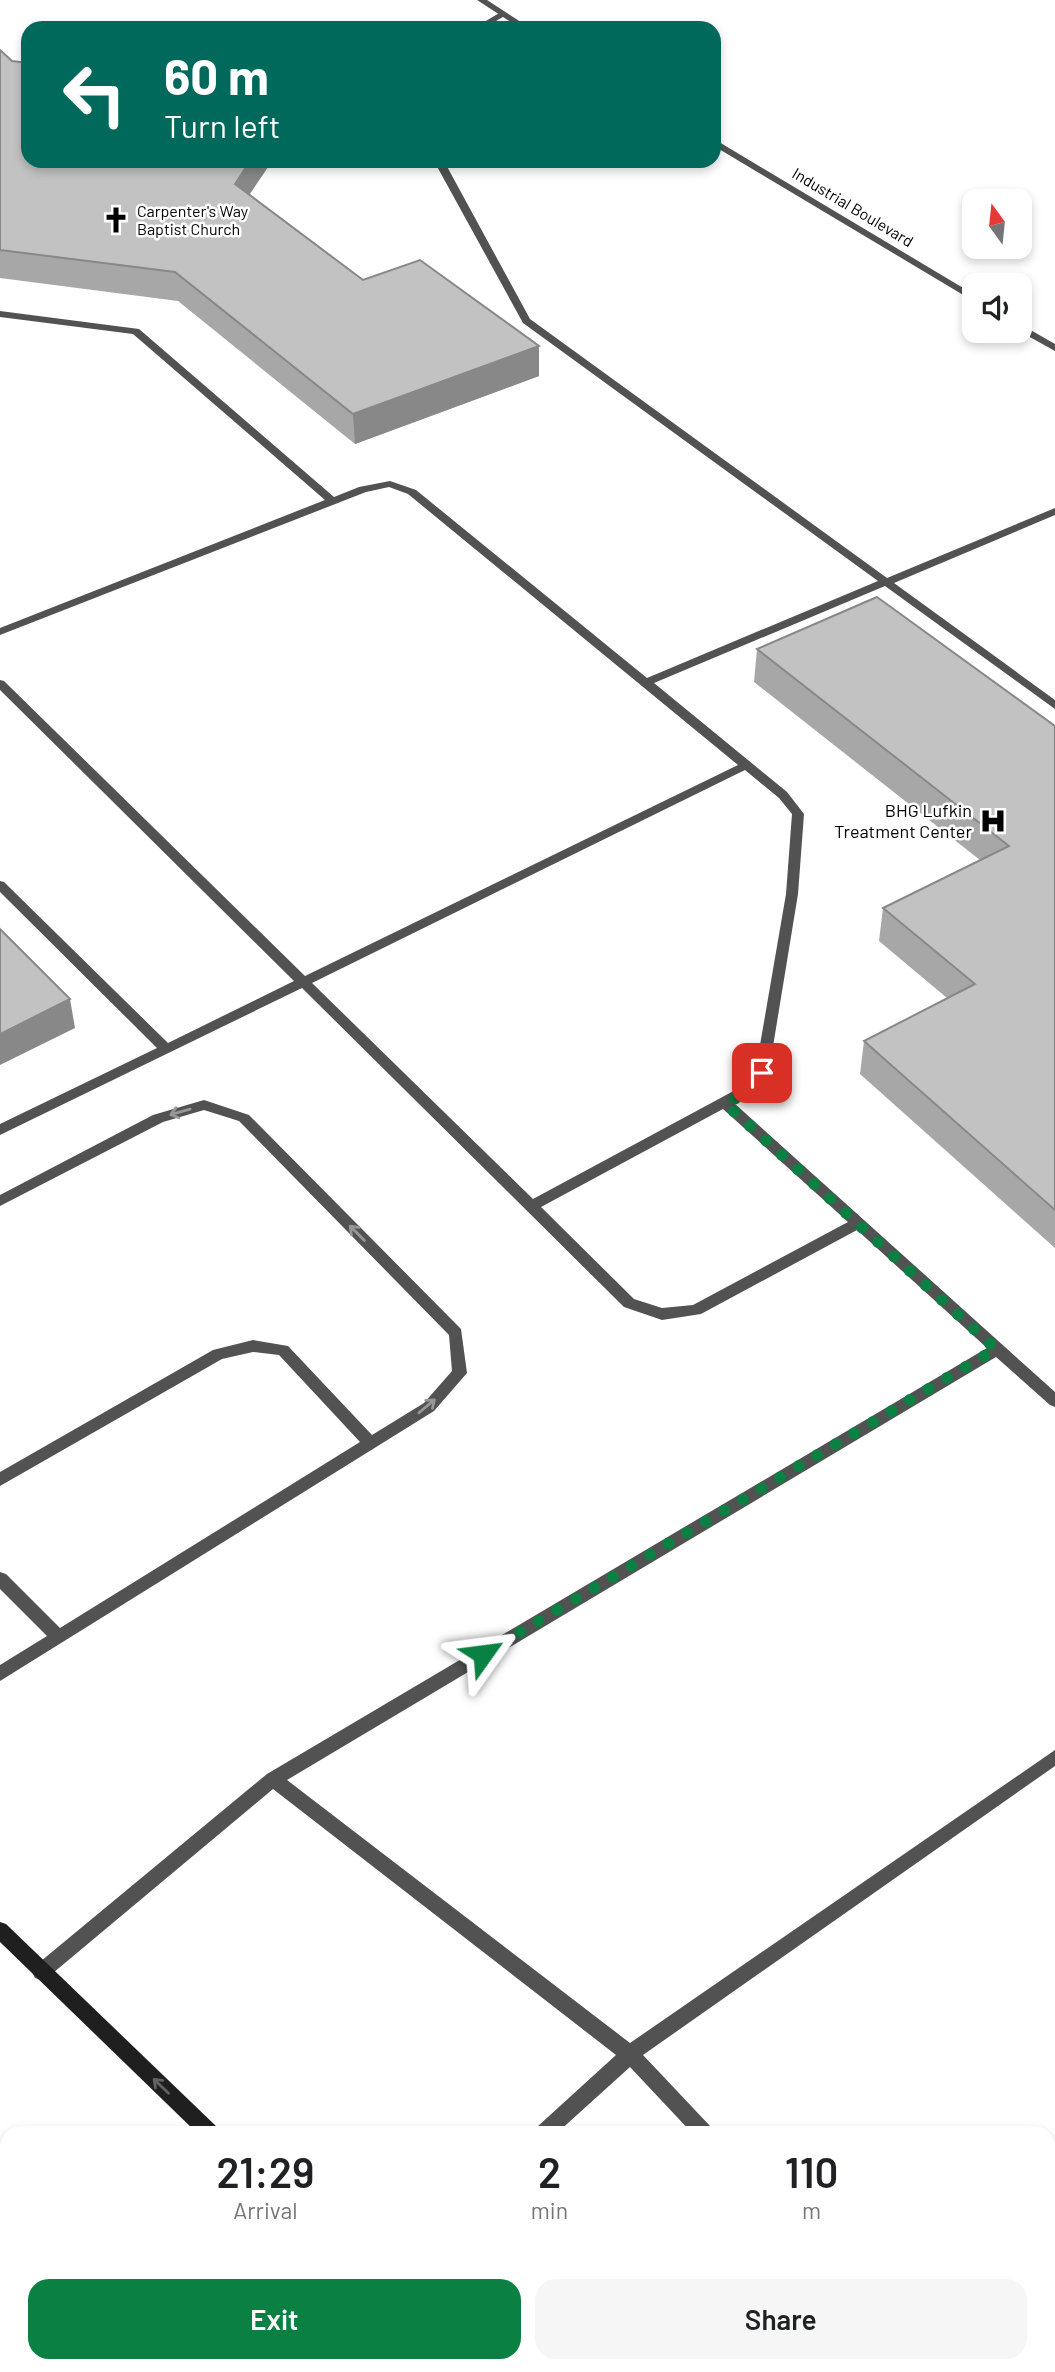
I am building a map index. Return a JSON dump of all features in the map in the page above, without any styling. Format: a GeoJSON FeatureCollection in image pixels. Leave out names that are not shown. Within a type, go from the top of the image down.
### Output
{"type":"FeatureCollection","features":[{"type":"Feature","properties":{"kind":"street"},"geometry":{"type":"LineString","coordinates":[[481,0],[515,21]]}},
{"type":"Feature","properties":{"kind":"street"},"geometry":{"type":"LineString","coordinates":[[491,21],[504,14]]}},
{"type":"Feature","properties":{"kind":"street","name":"Industrial Boulevard"},"geometry":{"type":"LineString","coordinates":[[721,146],[962,291]]}},
{"type":"Feature","properties":{"kind":"street"},"geometry":{"type":"LineString","coordinates":[[443,168],[526,321],[1055,705]]}},
{"type":"Feature","properties":{"kind":"street"},"geometry":{"type":"LineString","coordinates":[[0,314],[136,331],[332,501]]}},
{"type":"Feature","properties":{"kind":"street"},"geometry":{"type":"LineString","coordinates":[[1032,334],[1055,348]]}},
{"type":"Feature","properties":{"kind":"street"},"geometry":{"type":"LineString","coordinates":[[0,632],[332,501],[390,484],[412,492],[783,795],[798,814],[792,894],[760,1083],[726,1104],[530,1207]]}},
{"type":"Feature","properties":{"kind":"street"},"geometry":{"type":"LineString","coordinates":[[647,682],[1055,511]]}},
{"type":"Feature","properties":{"kind":"street"},"geometry":{"type":"LineString","coordinates":[[0,683],[629,1303],[662,1314],[696,1310],[858,1223]]}},
{"type":"Feature","properties":{"kind":"street"},"geometry":{"type":"LineString","coordinates":[[0,1130],[747,765]]}},
{"type":"Feature","properties":{"kind":"street"},"geometry":{"type":"LineString","coordinates":[[0,885],[165,1048]]}},
{"type":"Feature","properties":{"kind":"street"},"geometry":{"type":"LineString","coordinates":[[726,1104],[1055,1401]]}},
{"type":"Feature","properties":{"kind":"street"},"geometry":{"type":"LineString","coordinates":[[0,1201],[158,1118],[204,1105],[244,1118],[456,1333],[460,1373],[429,1407],[0,1674]]}},
{"type":"Feature","properties":{"kind":"street"},"geometry":{"type":"LineString","coordinates":[[0,1480],[218,1354],[253,1346],[283,1350],[370,1443]]}},
{"type":"Feature","properties":{"kind":"street"},"geometry":{"type":"LineString","coordinates":[[41,1972],[273,1779],[996,1349]]}},
{"type":"Feature","properties":{"kind":"street"},"geometry":{"type":"LineString","coordinates":[[0,1579],[59,1638]]}},
{"type":"Feature","properties":{"kind":"street"},"geometry":{"type":"LineString","coordinates":[[552,2126],[630,2054],[1055,1757]]}},
{"type":"Feature","properties":{"kind":"street"},"geometry":{"type":"LineString","coordinates":[[273,1779],[630,2054],[697,2126]]}},
{"type":"Feature","properties":{"kind":"street"},"geometry":{"type":"LineString","coordinates":[[0,1930],[203,2126]]}},
{"type":"Feature","properties":{"kind":"building"},"geometry":{"type":"Polygon","coordinates":[[[0,50],[12,61],[21,62],[21,168],[245,168],[235,184],[363,280],[420,260],[539,346],[353,414],[175,272],[0,250],[0,50]]]}},
{"type":"Feature","properties":{"kind":"building"},"geometry":{"type":"Polygon","coordinates":[[[877,597],[1055,726],[1055,1210],[864,1041],[975,984],[883,908],[1009,846],[757,649],[877,597]]]}},
{"type":"Feature","properties":{"kind":"building"},"geometry":{"type":"Polygon","coordinates":[[[0,929],[70,999],[0,1034],[0,929]]]}},
{"type":"Feature","properties":{"kind":"place","name":"Carpenter's Way Baptist Church"},"geometry":{"type":"Point","coordinates":[116,220]}},
{"type":"Feature","properties":{"kind":"place","name":"BHG Lufkin Treatment Center"},"geometry":{"type":"Point","coordinates":[993,821]}},
{"type":"Feature","properties":{"kind":"route"},"geometry":{"type":"LineString","coordinates":[[483,1654],[996,1349],[726,1104],[760,1083],[762,1073]]}}]}
